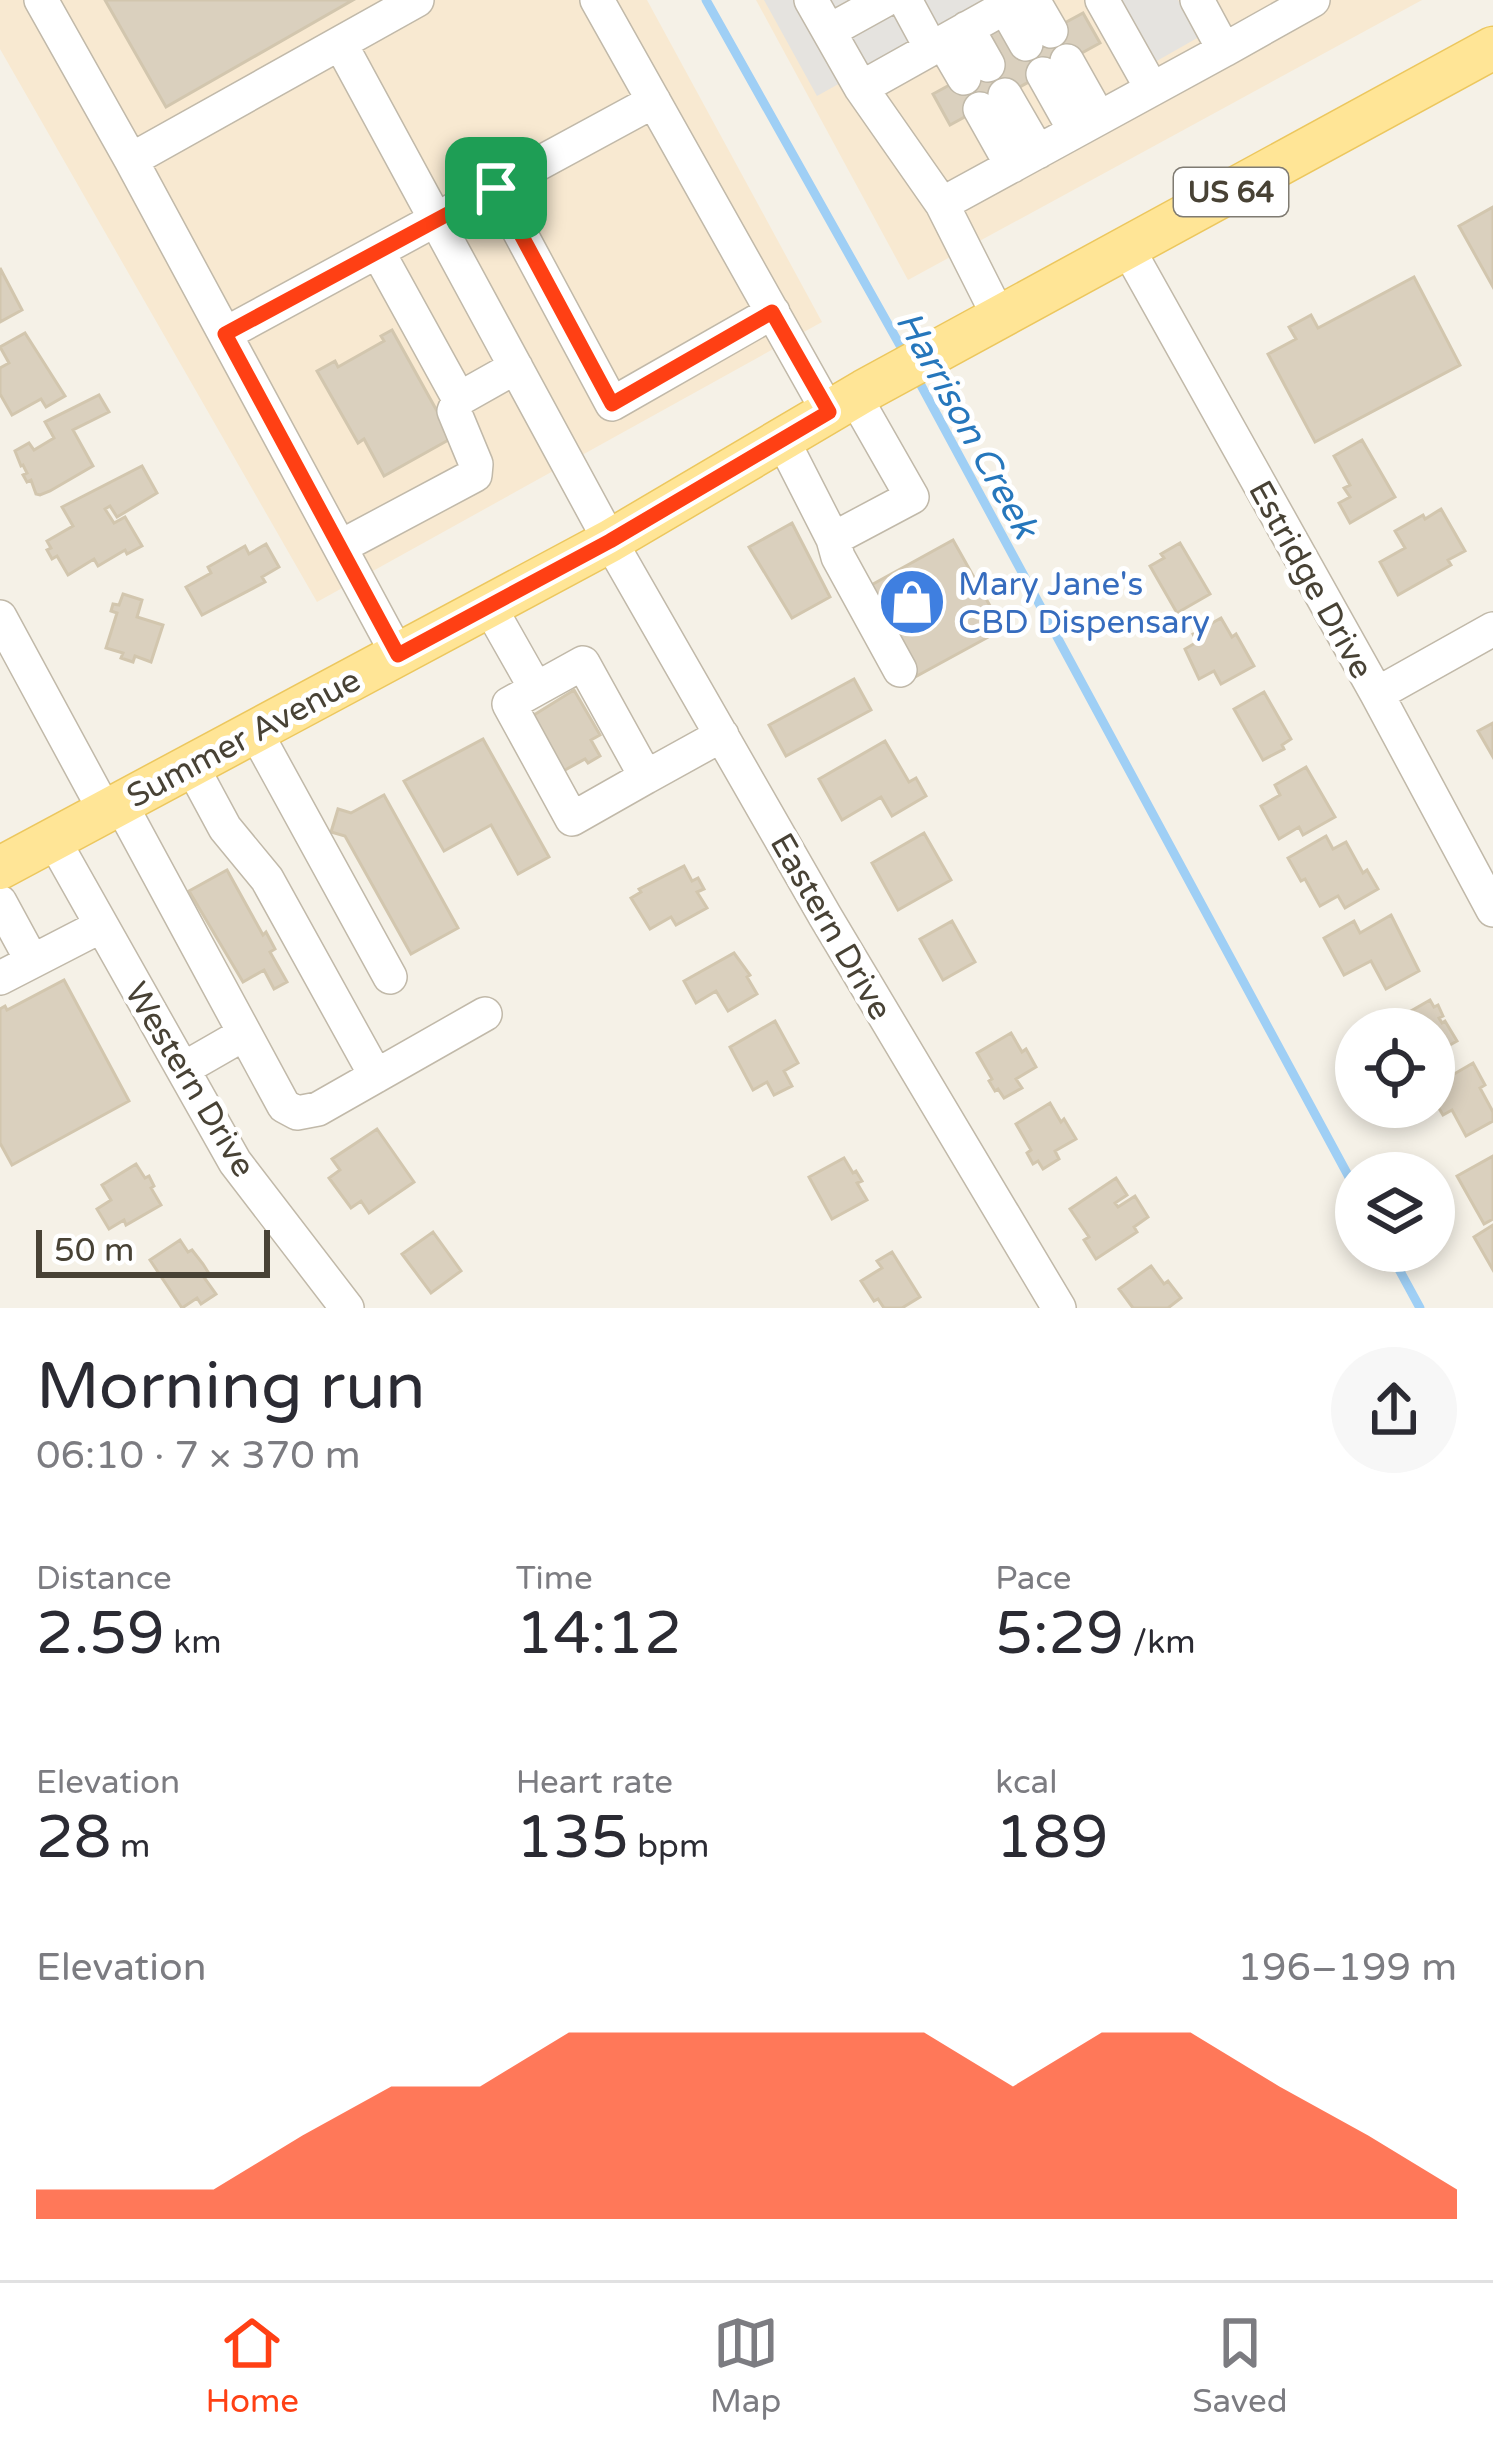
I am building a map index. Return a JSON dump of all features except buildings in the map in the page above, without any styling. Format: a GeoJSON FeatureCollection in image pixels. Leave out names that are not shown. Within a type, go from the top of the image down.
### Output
{"type":"FeatureCollection","features":[{"type":"Feature","properties":{"kind":"main road","name":"Summer Avenue"},"geometry":{"type":"LineString","coordinates":[[0,868],[610,541],[850,400],[1493,48]]}},
{"type":"Feature","properties":{"kind":"street"},"geometry":{"type":"LineString","coordinates":[[41,0],[398,655]]}},
{"type":"Feature","properties":{"kind":"street"},"geometry":{"type":"LineString","coordinates":[[131,160],[416,0]]}},
{"type":"Feature","properties":{"kind":"street"},"geometry":{"type":"LineString","coordinates":[[597,0],[772,312],[850,400],[912,497],[833,539]]}},
{"type":"Feature","properties":{"kind":"street"},"geometry":{"type":"LineString","coordinates":[[812,0],[861,88],[942,204],[984,326]]}},
{"type":"Feature","properties":{"kind":"street"},"geometry":{"type":"LineString","coordinates":[[829,31],[885,0]]}},
{"type":"Feature","properties":{"kind":"street"},"geometry":{"type":"LineString","coordinates":[[904,0],[976,71]]}},
{"type":"Feature","properties":{"kind":"street"},"geometry":{"type":"LineString","coordinates":[[1102,0],[1152,89]]}},
{"type":"Feature","properties":{"kind":"street"},"geometry":{"type":"LineString","coordinates":[[1197,0],[1224,50]]}},
{"type":"Feature","properties":{"kind":"street"},"geometry":{"type":"LineString","coordinates":[[942,204],[1313,0]]}},
{"type":"Feature","properties":{"kind":"street"},"geometry":{"type":"LineString","coordinates":[[861,88],[1014,3],[1038,37]]}},
{"type":"Feature","properties":{"kind":"street","name":"Eastern Drive"},"geometry":{"type":"LineString","coordinates":[[340,43],[610,541],[825,916],[1059,1308]]}},
{"type":"Feature","properties":{"kind":"street"},"geometry":{"type":"LineString","coordinates":[[1055,68],[1087,125]]}},
{"type":"Feature","properties":{"kind":"street"},"geometry":{"type":"LineString","coordinates":[[225,334],[654,100]]}},
{"type":"Feature","properties":{"kind":"street"},"geometry":{"type":"LineString","coordinates":[[993,102],[1025,159]]}},
{"type":"Feature","properties":{"kind":"street"},"geometry":{"type":"LineString","coordinates":[[496,188],[612,404],[772,312]]}},
{"type":"Feature","properties":{"kind":"street","name":"Estridge Drive"},"geometry":{"type":"LineString","coordinates":[[1128,249],[1493,910]]}},
{"type":"Feature","properties":{"kind":"street"},"geometry":{"type":"LineString","coordinates":[[378,252],[459,399]]}},
{"type":"Feature","properties":{"kind":"street"},"geometry":{"type":"LineString","coordinates":[[340,548],[475,475],[476,464],[454,411],[459,399],[516,367]]}},
{"type":"Feature","properties":{"kind":"street"},"geometry":{"type":"LineString","coordinates":[[782,439],[899,670]]}},
{"type":"Feature","properties":{"kind":"street"},"geometry":{"type":"LineString","coordinates":[[489,606],[536,689]]}},
{"type":"Feature","properties":{"kind":"street"},"geometry":{"type":"LineString","coordinates":[[0,617],[284,1106],[297,1113],[318,1109],[485,1014]]}},
{"type":"Feature","properties":{"kind":"street"},"geometry":{"type":"LineString","coordinates":[[1377,694],[1493,629]]}},
{"type":"Feature","properties":{"kind":"street"},"geometry":{"type":"LineString","coordinates":[[646,777],[584,663],[509,704],[572,819],[722,735]]}},
{"type":"Feature","properties":{"kind":"street"},"geometry":{"type":"LineString","coordinates":[[255,731],[390,977]]}},
{"type":"Feature","properties":{"kind":"street"},"geometry":{"type":"LineString","coordinates":[[191,765],[225,828],[267,879],[376,1076]]}},
{"type":"Feature","properties":{"kind":"street","name":"Western Drive"},"geometry":{"type":"LineString","coordinates":[[53,839],[235,1162],[347,1308]]}},
{"type":"Feature","properties":{"kind":"street"},"geometry":{"type":"LineString","coordinates":[[0,902],[32,961]]}},
{"type":"Feature","properties":{"kind":"street"},"geometry":{"type":"LineString","coordinates":[[0,978],[101,926]]}},
{"type":"Feature","properties":{"kind":"street"},"geometry":{"type":"LineString","coordinates":[[183,1069],[244,1034]]}},
{"type":"Feature","properties":{"kind":"shaded area"},"geometry":{"type":"Polygon","coordinates":[[[0,0],[647,0],[822,322],[317,602],[0,49],[0,0]]]}},
{"type":"Feature","properties":{"kind":"shaded area"},"geometry":{"type":"Polygon","coordinates":[[[756,0],[1422,0],[908,280],[756,0]]]}},
{"type":"Feature","properties":{"kind":"shaded area"},"geometry":{"type":"Polygon","coordinates":[[[764,0],[989,0],[817,96],[764,0]]]}},
{"type":"Feature","properties":{"kind":"shaded area"},"geometry":{"type":"Polygon","coordinates":[[[1120,0],[1178,0],[1199,37],[1155,62],[1120,0]]]}},
{"type":"Feature","properties":{"kind":"waterway","name":"Harrison Creek"},"geometry":{"type":"LineString","coordinates":[[706,0],[906,356]]}},
{"type":"Feature","properties":{"kind":"waterway","name":"Harrison Creek"},"geometry":{"type":"LineString","coordinates":[[916,376],[1335,1152]]}},
{"type":"Feature","properties":{"kind":"waterway","name":"Harrison Creek"},"geometry":{"type":"LineString","coordinates":[[1400,1272],[1420,1308]]}},
{"type":"Feature","properties":{"kind":"place","name":"Mary Jane's CBD Dispensary"},"geometry":{"type":"Point","coordinates":[912,602]}},
{"type":"Feature","properties":{"kind":"route"},"geometry":{"type":"LineString","coordinates":[[496,188],[612,404],[772,312],[829,412],[610,541],[398,655],[225,334],[496,188]]}}]}
